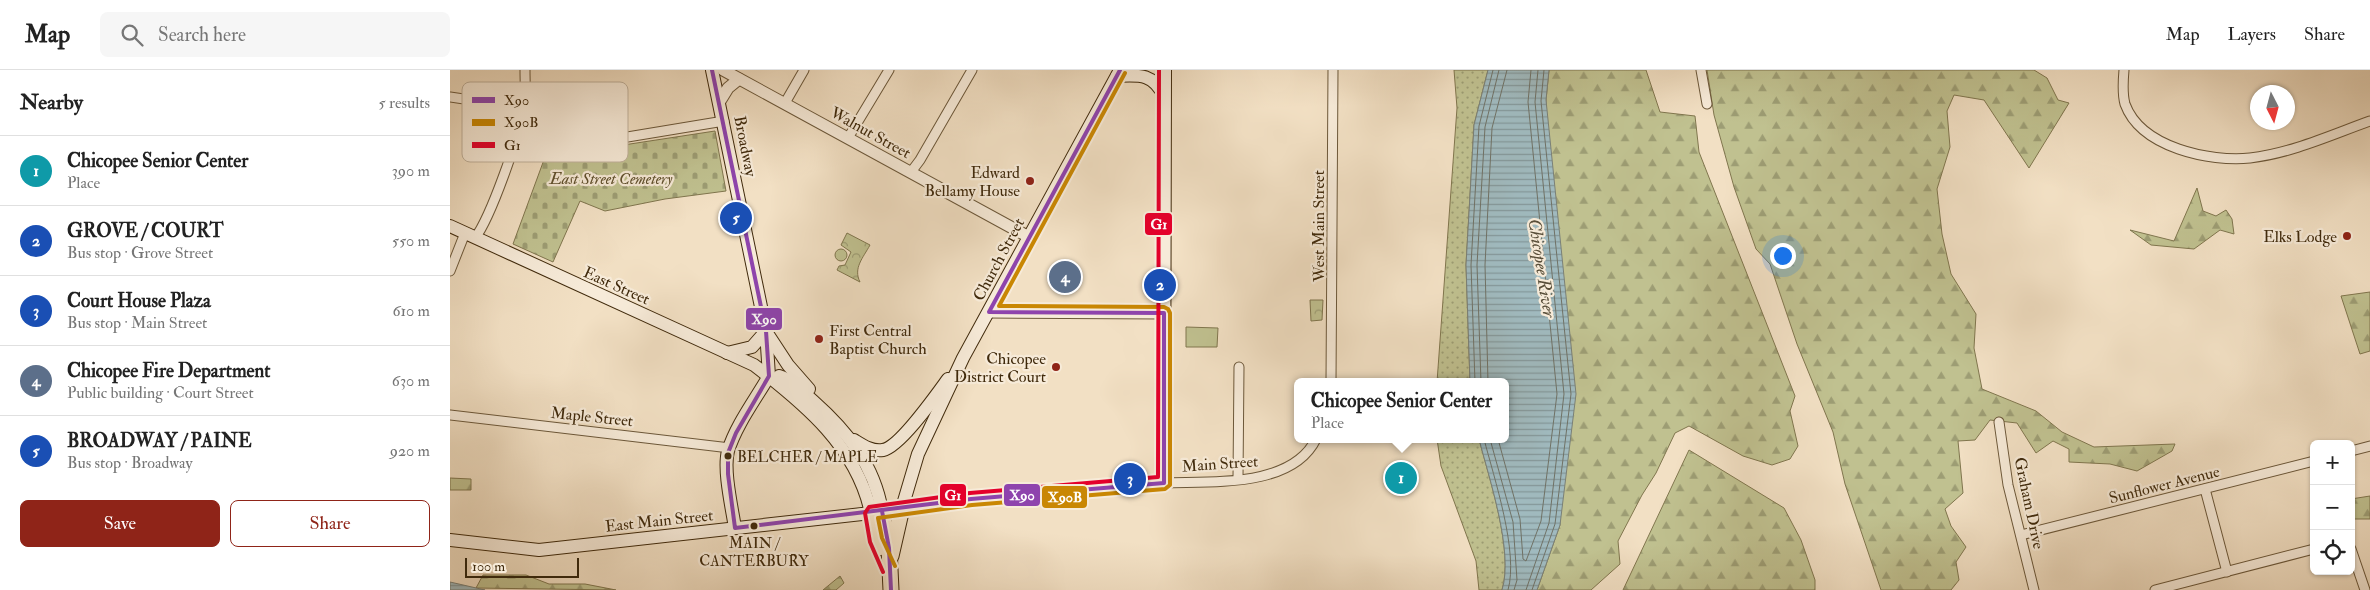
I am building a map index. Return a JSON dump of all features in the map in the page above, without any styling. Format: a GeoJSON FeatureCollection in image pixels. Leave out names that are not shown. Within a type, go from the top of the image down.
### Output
{"type":"FeatureCollection","features":[{"type":"Feature","properties":{"kind":"main road","name":"Broadway"},"geometry":{"type":"LineString","coordinates":[[712,70],[720,101],[766,331],[769,376]]}},
{"type":"Feature","properties":{"kind":"main road"},"geometry":{"type":"LineString","coordinates":[[1164,483],[1165,70]]}},
{"type":"Feature","properties":{"kind":"main road"},"geometry":{"type":"LineString","coordinates":[[1118,73],[1149,77],[1158,84],[1165,98]]}},
{"type":"Feature","properties":{"kind":"main road","name":"Church Street"},"geometry":{"type":"LineString","coordinates":[[902,508],[903,498],[918,454],[963,358],[1118,73]]}},
{"type":"Feature","properties":{"kind":"main road","name":"East Street"},"geometry":{"type":"LineString","coordinates":[[450,226],[754,365],[769,376]]}},
{"type":"Feature","properties":{"kind":"main road"},"geometry":{"type":"LineString","coordinates":[[727,353],[752,347],[766,331],[788,365],[850,438],[870,471],[876,512],[889,565],[891,590]]}},
{"type":"Feature","properties":{"kind":"main road","name":"Church Street"},"geometry":{"type":"LineString","coordinates":[[850,438],[872,449],[884,450],[890,447],[934,398],[963,358]]}},
{"type":"Feature","properties":{"kind":"main road"},"geometry":{"type":"LineString","coordinates":[[769,376],[777,376],[788,381],[831,417]]}},
{"type":"Feature","properties":{"kind":"main road"},"geometry":{"type":"LineString","coordinates":[[735,528],[728,474],[728,453],[736,433],[769,376]]}},
{"type":"Feature","properties":{"kind":"main road"},"geometry":{"type":"LineString","coordinates":[[769,376],[809,411],[844,449],[859,475],[876,512]]}},
{"type":"Feature","properties":{"kind":"main road","name":"Main Street"},"geometry":{"type":"LineString","coordinates":[[876,512],[971,499],[1164,483]]}},
{"type":"Feature","properties":{"kind":"main road"},"geometry":{"type":"LineString","coordinates":[[889,565],[902,508]]}},
{"type":"Feature","properties":{"kind":"main road","name":"East Main Street"},"geometry":{"type":"LineString","coordinates":[[450,540],[539,550],[876,512]]}},
{"type":"Feature","properties":{"kind":"street","name":"Walnut Street"},"geometry":{"type":"LineString","coordinates":[[723,70],[1029,237]]}},
{"type":"Feature","properties":{"kind":"street"},"geometry":{"type":"LineString","coordinates":[[785,103],[804,70]]}},
{"type":"Feature","properties":{"kind":"street"},"geometry":{"type":"LineString","coordinates":[[848,138],[889,70]]}},
{"type":"Feature","properties":{"kind":"street"},"geometry":{"type":"LineString","coordinates":[[911,172],[920,160],[972,70]]}},
{"type":"Feature","properties":{"kind":"street","name":"West Main Street"},"geometry":{"type":"LineString","coordinates":[[1331,378],[1333,70]]}},
{"type":"Feature","properties":{"kind":"street"},"geometry":{"type":"LineString","coordinates":[[1702,70],[1707,104]]}},
{"type":"Feature","properties":{"kind":"street"},"geometry":{"type":"LineString","coordinates":[[2124,70],[2122,83],[2125,104],[2135,120],[2160,141],[2197,154],[2233,159],[2275,154],[2370,121]]}},
{"type":"Feature","properties":{"kind":"street"},"geometry":{"type":"LineString","coordinates":[[720,101],[728,88],[739,79]]}},
{"type":"Feature","properties":{"kind":"street"},"geometry":{"type":"LineString","coordinates":[[628,137],[724,121]]}},
{"type":"Feature","properties":{"kind":"street"},"geometry":{"type":"LineString","coordinates":[[450,271],[470,235],[487,219],[507,162]]}},
{"type":"Feature","properties":{"kind":"street"},"geometry":{"type":"LineString","coordinates":[[988,312],[1164,313]]}},
{"type":"Feature","properties":{"kind":"street"},"geometry":{"type":"LineString","coordinates":[[1238,478],[1239,367]]}},
{"type":"Feature","properties":{"kind":"street","name":"Maple Street"},"geometry":{"type":"LineString","coordinates":[[450,415],[730,448]]}},
{"type":"Feature","properties":{"kind":"street","name":"Graham Drive"},"geometry":{"type":"LineString","coordinates":[[1999,422],[2008,484],[2034,590]]}},
{"type":"Feature","properties":{"kind":"street","name":"Main Street"},"geometry":{"type":"LineString","coordinates":[[1164,483],[1274,474],[1290,468],[1302,459],[1313,443]]}},
{"type":"Feature","properties":{"kind":"street"},"geometry":{"type":"LineString","coordinates":[[2355,450],[2370,446]]}},
{"type":"Feature","properties":{"kind":"street","name":"Sunflower Avenue"},"geometry":{"type":"LineString","coordinates":[[2021,535],[2310,462]]}},
{"type":"Feature","properties":{"kind":"street"},"geometry":{"type":"LineString","coordinates":[[2206,489],[2227,572]]}},
{"type":"Feature","properties":{"kind":"street"},"geometry":{"type":"LineString","coordinates":[[2155,590],[2310,550]]}},
{"type":"Feature","properties":{"kind":"street"},"geometry":{"type":"LineString","coordinates":[[2355,561],[2365,590]]}},
{"type":"Feature","properties":{"kind":"green space"},"geometry":{"type":"Polygon","coordinates":[[[1454,70],[1488,70],[1474,125],[1466,265],[1470,378],[1437,378],[1457,108],[1454,70]]]}},
{"type":"Feature","properties":{"kind":"green space"},"geometry":{"type":"Polygon","coordinates":[[[1549,70],[1646,70],[1660,112],[1695,116],[1699,152],[1795,396],[1790,411],[1798,446],[1790,459],[1772,465],[1743,456],[1689,426],[1675,433],[1656,473],[1618,541],[1620,564],[1591,590],[1537,590],[1560,525],[1546,100],[1549,70]]]}},
{"type":"Feature","properties":{"kind":"green space"},"geometry":{"type":"Polygon","coordinates":[[[1707,70],[2034,70],[2047,78],[2058,100],[2069,103],[2029,168],[1984,100],[1954,95],[1947,111],[1950,147],[1937,189],[1942,234],[1951,274],[1976,314],[1974,348],[1982,389],[2036,411],[2062,432],[2094,447],[2175,444],[2172,451],[2137,471],[2110,464],[2069,462],[2069,449],[2053,441],[2036,453],[2017,423],[1990,420],[1975,440],[1958,441],[1963,493],[1945,509],[1951,526],[1966,547],[1956,562],[1959,580],[1951,590],[1881,590],[1845,484],[1833,432],[1797,344],[1770,264],[1756,249],[1734,187],[1714,115],[1707,70]]]}},
{"type":"Feature","properties":{"kind":"green space","name":"East Street Cemetery"},"geometry":{"type":"Polygon","coordinates":[[[715,131],[726,191],[665,199],[605,211],[580,201],[553,262],[513,244],[543,162],[628,162],[628,144],[715,131]]]}},
{"type":"Feature","properties":{"kind":"green space"},"geometry":{"type":"Polygon","coordinates":[[[2197,188],[2203,211],[2216,216],[2226,210],[2232,219],[2234,234],[2220,230],[2194,249],[2151,245],[2130,230],[2174,241],[2197,188]]]}},
{"type":"Feature","properties":{"kind":"green space"},"geometry":{"type":"Polygon","coordinates":[[[847,233],[870,245],[858,268],[860,282],[837,270],[839,266],[845,265],[851,252],[841,245],[847,233]]]}},
{"type":"Feature","properties":{"kind":"green space"},"geometry":{"type":"Polygon","coordinates":[[[843,249],[846,250],[846,260],[839,261],[836,260],[835,253],[836,250],[843,249]]]}},
{"type":"Feature","properties":{"kind":"green space"},"geometry":{"type":"Polygon","coordinates":[[[2370,292],[2370,351],[2360,354],[2341,296],[2370,292]]]}},
{"type":"Feature","properties":{"kind":"green space"},"geometry":{"type":"Polygon","coordinates":[[[1310,300],[1323,300],[1322,320],[1311,321],[1310,300]]]}},
{"type":"Feature","properties":{"kind":"green space"},"geometry":{"type":"Polygon","coordinates":[[[1186,327],[1218,328],[1217,347],[1186,347],[1186,327]]]}},
{"type":"Feature","properties":{"kind":"green space"},"geometry":{"type":"Polygon","coordinates":[[[1438,443],[1480,443],[1503,536],[1505,574],[1502,590],[1479,590],[1476,561],[1441,466],[1438,443]]]}},
{"type":"Feature","properties":{"kind":"green space"},"geometry":{"type":"Polygon","coordinates":[[[1689,450],[1784,508],[1801,540],[1815,580],[1815,590],[1623,590],[1689,450]]]}},
{"type":"Feature","properties":{"kind":"green space"},"geometry":{"type":"Polygon","coordinates":[[[450,478],[471,479],[471,490],[450,490],[450,478]]]}},
{"type":"Feature","properties":{"kind":"green space"},"geometry":{"type":"Polygon","coordinates":[[[2370,496],[2370,519],[2355,519],[2355,498],[2370,496]]]}},
{"type":"Feature","properties":{"kind":"green space"},"geometry":{"type":"Polygon","coordinates":[[[483,575],[526,575],[549,584],[585,584],[616,590],[476,588],[483,575]]]}},
{"type":"Feature","properties":{"kind":"green space"},"geometry":{"type":"Polygon","coordinates":[[[840,576],[844,583],[836,590],[823,590],[840,576]]]}},
{"type":"Feature","properties":{"kind":"water","name":"Chicopee River"},"geometry":{"type":"Polygon","coordinates":[[[1488,70],[1549,70],[1546,100],[1576,394],[1560,525],[1537,590],[1502,590],[1505,574],[1503,536],[1480,443],[1509,443],[1509,378],[1470,378],[1466,265],[1474,125],[1488,70]]]}},
{"type":"Feature","properties":{"kind":"water"},"geometry":{"type":"Polygon","coordinates":[[[450,582],[485,590],[450,590],[450,582]]]}},
{"type":"Feature","properties":{"kind":"transit line","name":"X90"},"geometry":{"type":"LineString","coordinates":[[712,70],[766,331],[769,376],[736,433],[728,453],[728,474],[735,528],[971,499],[1164,483],[1164,313],[989,312],[1120,70]]}},
{"type":"Feature","properties":{"kind":"transit line","name":"G1"},"geometry":{"type":"LineString","coordinates":[[883,572],[870,542],[865,513],[869,507],[970,493],[1158,477],[1159,70]]}},
{"type":"Feature","properties":{"kind":"transit line","name":"X90B"},"geometry":{"type":"LineString","coordinates":[[895,566],[882,538],[878,518],[972,505],[1165,489],[1170,485],[1170,313],[1168,309],[1164,307],[999,306],[1125,73]]}},
{"type":"Feature","properties":{"kind":"transit line","name":"X90"},"geometry":{"type":"LineString","coordinates":[[882,511],[889,548],[891,590]]}},
{"type":"Feature","properties":{"kind":"place","name":"Edward Bellamy House"},"geometry":{"type":"Point","coordinates":[1030,181]}},
{"type":"Feature","properties":{"kind":"place","name":"BROADWAY / PAINE"},"geometry":{"type":"Point","coordinates":[736,218]}},
{"type":"Feature","properties":{"kind":"place","name":"Elks Lodge"},"geometry":{"type":"Point","coordinates":[2347,236]}},
{"type":"Feature","properties":{"kind":"place","name":"Chicopee Fire Department"},"geometry":{"type":"Point","coordinates":[1065,277]}},
{"type":"Feature","properties":{"kind":"place","name":"GROVE / COURT"},"geometry":{"type":"Point","coordinates":[1160,285]}},
{"type":"Feature","properties":{"kind":"place","name":"First Central Baptist Church"},"geometry":{"type":"Point","coordinates":[819,339]}},
{"type":"Feature","properties":{"kind":"place","name":"Chicopee District Court"},"geometry":{"type":"Point","coordinates":[1056,367]}},
{"type":"Feature","properties":{"kind":"place","name":"BELCHER / MAPLE"},"geometry":{"type":"Point","coordinates":[728,456]}},
{"type":"Feature","properties":{"kind":"place","name":"Chicopee Senior Center"},"geometry":{"type":"Point","coordinates":[1401,478]}},
{"type":"Feature","properties":{"kind":"place","name":"Court House Plaza"},"geometry":{"type":"Point","coordinates":[1130,479]}},
{"type":"Feature","properties":{"kind":"place","name":"MAIN / CANTERBURY"},"geometry":{"type":"Point","coordinates":[754,526]}}]}
